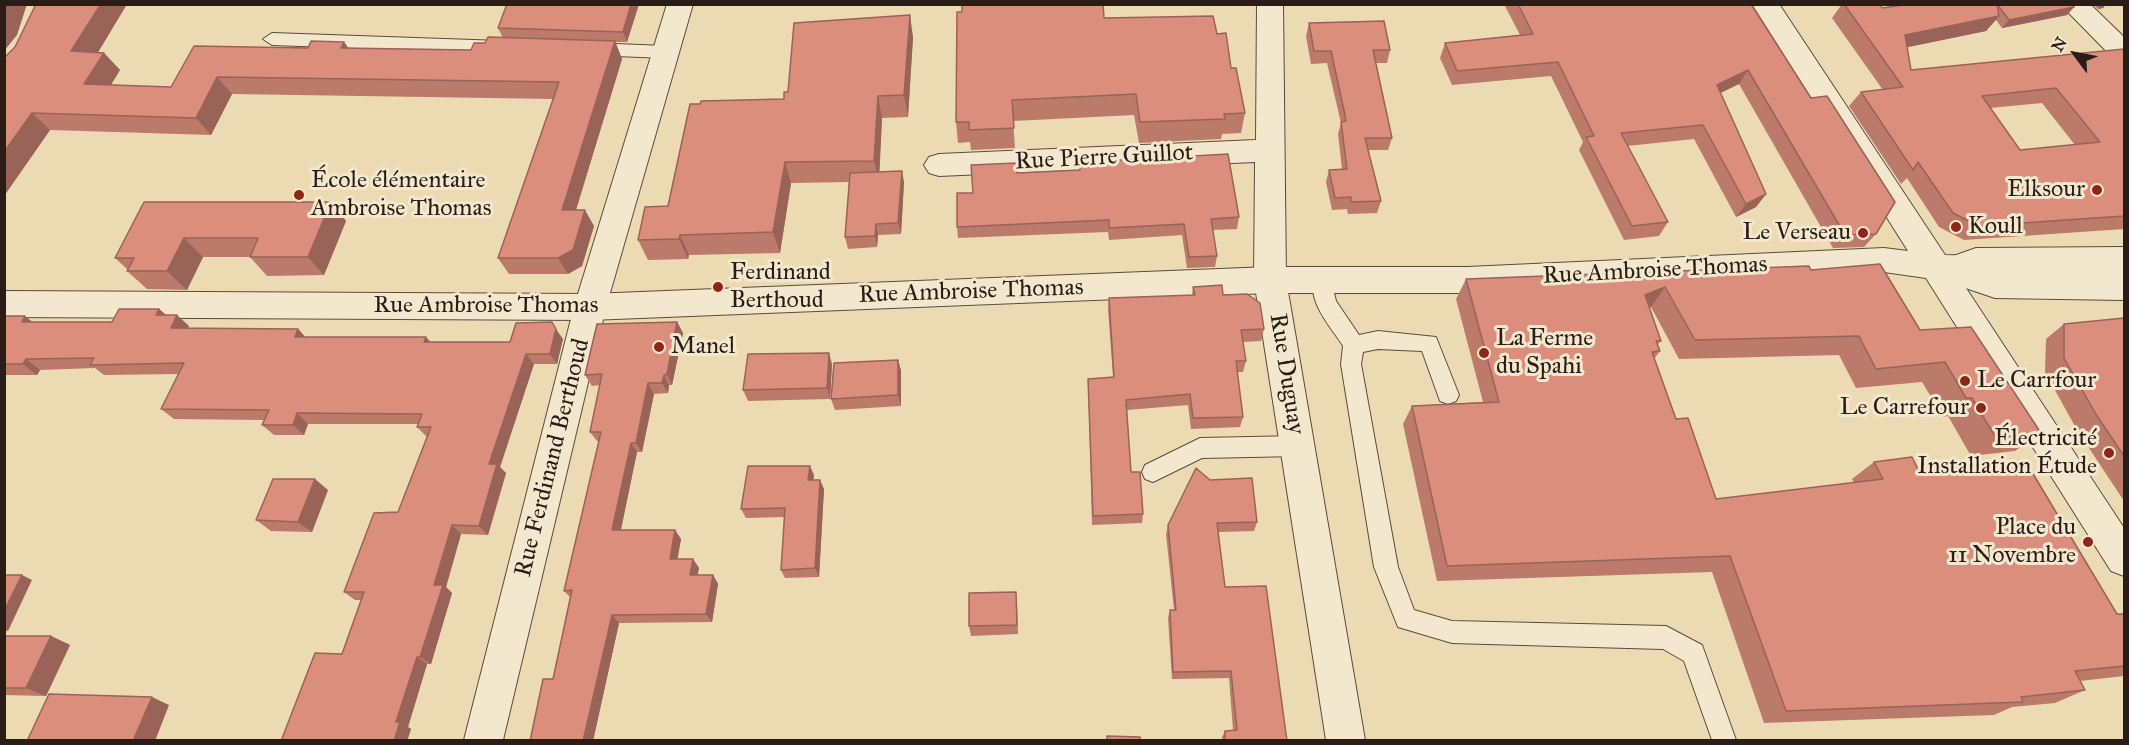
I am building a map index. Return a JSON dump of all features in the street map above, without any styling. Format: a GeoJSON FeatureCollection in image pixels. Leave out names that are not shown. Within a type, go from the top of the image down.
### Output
{"type":"FeatureCollection","features":[{"type":"Feature","properties":{"kind":"street","name":"Rue Ferdinand Berthoud"},"geometry":{"type":"LineString","coordinates":[[483,741],[590,307],[680,4]]}},
{"type":"Feature","properties":{"kind":"street","name":"Rue Duguay"},"geometry":{"type":"LineString","coordinates":[[1270,4],[1270,280],[1346,741]]}},
{"type":"Feature","properties":{"kind":"street"},"geometry":{"type":"LineString","coordinates":[[1765,4],[2124,559]]}},
{"type":"Feature","properties":{"kind":"street"},"geometry":{"type":"LineString","coordinates":[[2073,4],[2124,52]]}},
{"type":"Feature","properties":{"kind":"street","name":"Rue Pierre Guillot"},"geometry":{"type":"LineString","coordinates":[[939,165],[1270,150]]}},
{"type":"Feature","properties":{"kind":"street","name":"Rue Ambroise Thomas"},"geometry":{"type":"LineString","coordinates":[[4,304],[590,307],[1270,280],[1323,282],[1478,279],[1884,260],[1937,270]]}},
{"type":"Feature","properties":{"kind":"street"},"geometry":{"type":"LineString","coordinates":[[1937,270],[2124,273]]}},
{"type":"Feature","properties":{"kind":"lane"},"geometry":{"type":"LineString","coordinates":[[272,39],[523,47]]}},
{"type":"Feature","properties":{"kind":"lane"},"geometry":{"type":"LineString","coordinates":[[571,49],[666,52]]}},
{"type":"Feature","properties":{"kind":"lane"},"geometry":{"type":"LineString","coordinates":[[1937,270],[1976,256],[2124,255]]}},
{"type":"Feature","properties":{"kind":"lane"},"geometry":{"type":"LineString","coordinates":[[1937,270],[1995,290],[2124,292]]}},
{"type":"Feature","properties":{"kind":"lane"},"geometry":{"type":"LineString","coordinates":[[1323,282],[1326,303],[1354,345],[1351,364],[1386,567],[1406,619],[1452,632],[1666,638],[1693,653],[1724,741]]}},
{"type":"Feature","properties":{"kind":"lane"},"geometry":{"type":"LineString","coordinates":[[1354,345],[1378,340],[1429,343],[1448,394]]}},
{"type":"Feature","properties":{"kind":"lane"},"geometry":{"type":"LineString","coordinates":[[1153,472],[1200,448],[1298,446]]}},
{"type":"Feature","properties":{"kind":"building"},"geometry":{"type":"Polygon","coordinates":[[[36,4],[101,4],[71,51],[104,53],[84,84],[171,87],[194,46],[308,48],[311,41],[344,42],[341,48],[471,50],[474,43],[485,43],[488,37],[615,41],[562,210],[585,210],[573,250],[558,258],[498,258],[559,82],[217,77],[196,118],[32,113],[4,152],[4,58],[15,47],[36,4]]]}},
{"type":"Feature","properties":{"kind":"building"},"geometry":{"type":"Polygon","coordinates":[[[507,4],[631,4],[623,32],[498,28],[507,4]]]}},
{"type":"Feature","properties":{"kind":"building"},"geometry":{"type":"Polygon","coordinates":[[[962,4],[1103,4],[1104,18],[1213,16],[1217,34],[1226,33],[1231,68],[1236,68],[1245,113],[1224,114],[1225,119],[1140,122],[1136,94],[1012,100],[1014,128],[969,130],[969,122],[956,122],[957,12],[962,12],[962,4]]]}},
{"type":"Feature","properties":{"kind":"building"},"geometry":{"type":"Polygon","coordinates":[[[1518,4],[1751,4],[1811,98],[1827,96],[1895,202],[1876,234],[1845,235],[1748,70],[1717,85],[1766,194],[1746,204],[1703,125],[1621,133],[1668,222],[1632,226],[1586,137],[1594,136],[1558,62],[1457,71],[1445,43],[1533,34],[1518,4]]]}},
{"type":"Feature","properties":{"kind":"building"},"geometry":{"type":"Polygon","coordinates":[[[1844,4],[1880,4],[1882,8],[1911,4],[1997,4],[1999,16],[1905,35],[1911,70],[2124,49],[2124,216],[1979,226],[1953,213],[1918,162],[1913,170],[1861,92],[1903,87],[1844,4]],[[2056,88],[1982,96],[2020,150],[2100,142],[2056,88]]]}},
{"type":"Feature","properties":{"kind":"building"},"geometry":{"type":"Polygon","coordinates":[[[1997,4],[2073,4],[2074,7],[2009,20],[1997,4]]]}},
{"type":"Feature","properties":{"kind":"building"},"geometry":{"type":"Polygon","coordinates":[[[910,15],[904,95],[878,96],[874,161],[785,162],[773,232],[680,235],[679,239],[638,240],[645,207],[668,206],[690,104],[700,104],[701,101],[784,99],[784,92],[788,92],[794,23],[910,15]]]}},
{"type":"Feature","properties":{"kind":"building"},"geometry":{"type":"Polygon","coordinates":[[[1384,21],[1390,50],[1373,50],[1392,138],[1365,138],[1381,201],[1351,202],[1351,197],[1335,198],[1329,170],[1347,169],[1341,122],[1346,121],[1331,51],[1314,51],[1309,23],[1384,21]]]}},
{"type":"Feature","properties":{"kind":"building"},"geometry":{"type":"Polygon","coordinates":[[[1228,154],[1239,217],[1211,219],[1217,256],[1189,257],[1184,224],[1109,228],[1109,220],[957,227],[957,193],[973,193],[971,165],[1016,163],[1017,173],[1080,170],[1080,167],[1104,166],[1104,161],[1228,154]]]}},
{"type":"Feature","properties":{"kind":"building"},"geometry":{"type":"Polygon","coordinates":[[[902,171],[898,223],[876,224],[875,236],[845,237],[850,173],[902,171]]]}},
{"type":"Feature","properties":{"kind":"building"},"geometry":{"type":"Polygon","coordinates":[[[144,202],[331,202],[308,257],[250,257],[258,238],[184,238],[167,271],[127,271],[134,258],[115,258],[144,202]]]}},
{"type":"Feature","properties":{"kind":"building"},"geometry":{"type":"Polygon","coordinates":[[[1880,264],[1920,330],[1971,327],[2041,433],[1996,438],[1972,398],[1966,398],[1945,362],[1876,369],[1859,336],[1695,340],[1665,287],[1645,295],[1661,341],[1656,341],[1660,351],[1652,352],[1676,419],[1688,418],[1716,499],[1883,479],[1874,462],[1912,457],[1921,475],[2029,467],[2117,614],[2124,614],[2124,666],[2075,671],[2085,690],[2021,697],[2023,702],[1786,711],[1730,556],[1447,566],[1412,406],[1499,402],[1466,279],[1809,266],[1811,270],[1880,264]]]}},
{"type":"Feature","properties":{"kind":"building"},"geometry":{"type":"Polygon","coordinates":[[[1222,285],[1223,295],[1247,294],[1260,303],[1264,329],[1241,330],[1246,361],[1236,361],[1243,417],[1193,418],[1190,394],[1126,400],[1131,472],[1140,472],[1143,514],[1093,516],[1088,379],[1114,377],[1109,298],[1195,295],[1193,287],[1222,285]]]}},
{"type":"Feature","properties":{"kind":"building"},"geometry":{"type":"Polygon","coordinates":[[[119,309],[159,309],[156,315],[177,315],[171,328],[298,329],[295,337],[426,337],[424,342],[510,342],[516,323],[552,322],[556,329],[550,354],[526,354],[489,464],[497,464],[479,526],[452,525],[434,585],[443,585],[396,722],[400,722],[394,741],[281,741],[315,653],[342,654],[364,592],[344,592],[374,513],[398,512],[431,427],[417,427],[422,414],[297,413],[293,425],[262,425],[269,410],[161,409],[184,363],[90,365],[94,358],[26,359],[23,364],[4,364],[4,316],[25,316],[22,322],[112,322],[119,309]]]}},
{"type":"Feature","properties":{"kind":"building"},"geometry":{"type":"Polygon","coordinates":[[[2124,318],[2124,456],[2097,416],[2064,358],[2064,324],[2124,318]]]}},
{"type":"Feature","properties":{"kind":"building"},"geometry":{"type":"Polygon","coordinates":[[[677,322],[667,374],[664,375],[662,383],[648,383],[636,443],[631,443],[612,530],[675,530],[670,559],[693,559],[690,575],[713,575],[706,614],[612,615],[583,741],[530,741],[543,679],[553,679],[572,590],[564,591],[601,432],[590,432],[602,374],[585,375],[597,324],[677,322]]]}},
{"type":"Feature","properties":{"kind":"building"},"geometry":{"type":"Polygon","coordinates":[[[829,353],[827,388],[743,390],[748,354],[829,353]]]}},
{"type":"Feature","properties":{"kind":"building"},"geometry":{"type":"Polygon","coordinates":[[[898,360],[898,395],[831,399],[834,363],[898,360]]]}},
{"type":"Feature","properties":{"kind":"building"},"geometry":{"type":"Polygon","coordinates":[[[748,466],[810,466],[808,480],[820,480],[815,568],[781,570],[785,508],[741,509],[748,466]]]}},
{"type":"Feature","properties":{"kind":"building"},"geometry":{"type":"Polygon","coordinates":[[[1196,468],[1210,480],[1252,478],[1257,522],[1217,523],[1225,587],[1266,586],[1287,741],[1225,741],[1225,731],[1237,730],[1231,671],[1173,672],[1170,610],[1176,610],[1168,525],[1196,468]]]}},
{"type":"Feature","properties":{"kind":"building"},"geometry":{"type":"Polygon","coordinates":[[[273,479],[315,479],[298,522],[256,520],[273,479]]]}},
{"type":"Feature","properties":{"kind":"building"},"geometry":{"type":"Polygon","coordinates":[[[4,575],[22,575],[4,611],[4,575]]]}},
{"type":"Feature","properties":{"kind":"building"},"geometry":{"type":"Polygon","coordinates":[[[1016,592],[1017,625],[969,626],[969,593],[1016,592]]]}},
{"type":"Feature","properties":{"kind":"building"},"geometry":{"type":"Polygon","coordinates":[[[4,636],[51,636],[26,688],[4,688],[4,636]]]}},
{"type":"Feature","properties":{"kind":"building"},"geometry":{"type":"Polygon","coordinates":[[[49,694],[152,697],[133,741],[27,741],[49,694]]]}},
{"type":"Feature","properties":{"kind":"building"},"geometry":{"type":"Polygon","coordinates":[[[1107,736],[1140,737],[1140,741],[1107,741],[1107,736]]]}},
{"type":"Feature","properties":{"kind":"place","name":"Elksour"},"geometry":{"type":"Point","coordinates":[2097,190]}},
{"type":"Feature","properties":{"kind":"place","name":"École élémentaire Ambroise Thomas"},"geometry":{"type":"Point","coordinates":[299,195]}},
{"type":"Feature","properties":{"kind":"place","name":"Koull"},"geometry":{"type":"Point","coordinates":[1956,227]}},
{"type":"Feature","properties":{"kind":"place","name":"Le Verseau"},"geometry":{"type":"Point","coordinates":[1863,233]}},
{"type":"Feature","properties":{"kind":"place","name":"Ferdinand Berthoud"},"geometry":{"type":"Point","coordinates":[718,287]}},
{"type":"Feature","properties":{"kind":"place","name":"Manel"},"geometry":{"type":"Point","coordinates":[659,347]}},
{"type":"Feature","properties":{"kind":"place","name":"La Ferme du Spahi"},"geometry":{"type":"Point","coordinates":[1484,353]}},
{"type":"Feature","properties":{"kind":"place","name":"Le Carrfour"},"geometry":{"type":"Point","coordinates":[1965,381]}},
{"type":"Feature","properties":{"kind":"place","name":"Le Carrefour"},"geometry":{"type":"Point","coordinates":[1981,408]}},
{"type":"Feature","properties":{"kind":"place","name":"Électricité Installation Étude"},"geometry":{"type":"Point","coordinates":[2109,453]}},
{"type":"Feature","properties":{"kind":"place","name":"Place du 11 Novembre"},"geometry":{"type":"Point","coordinates":[2088,542]}}]}
